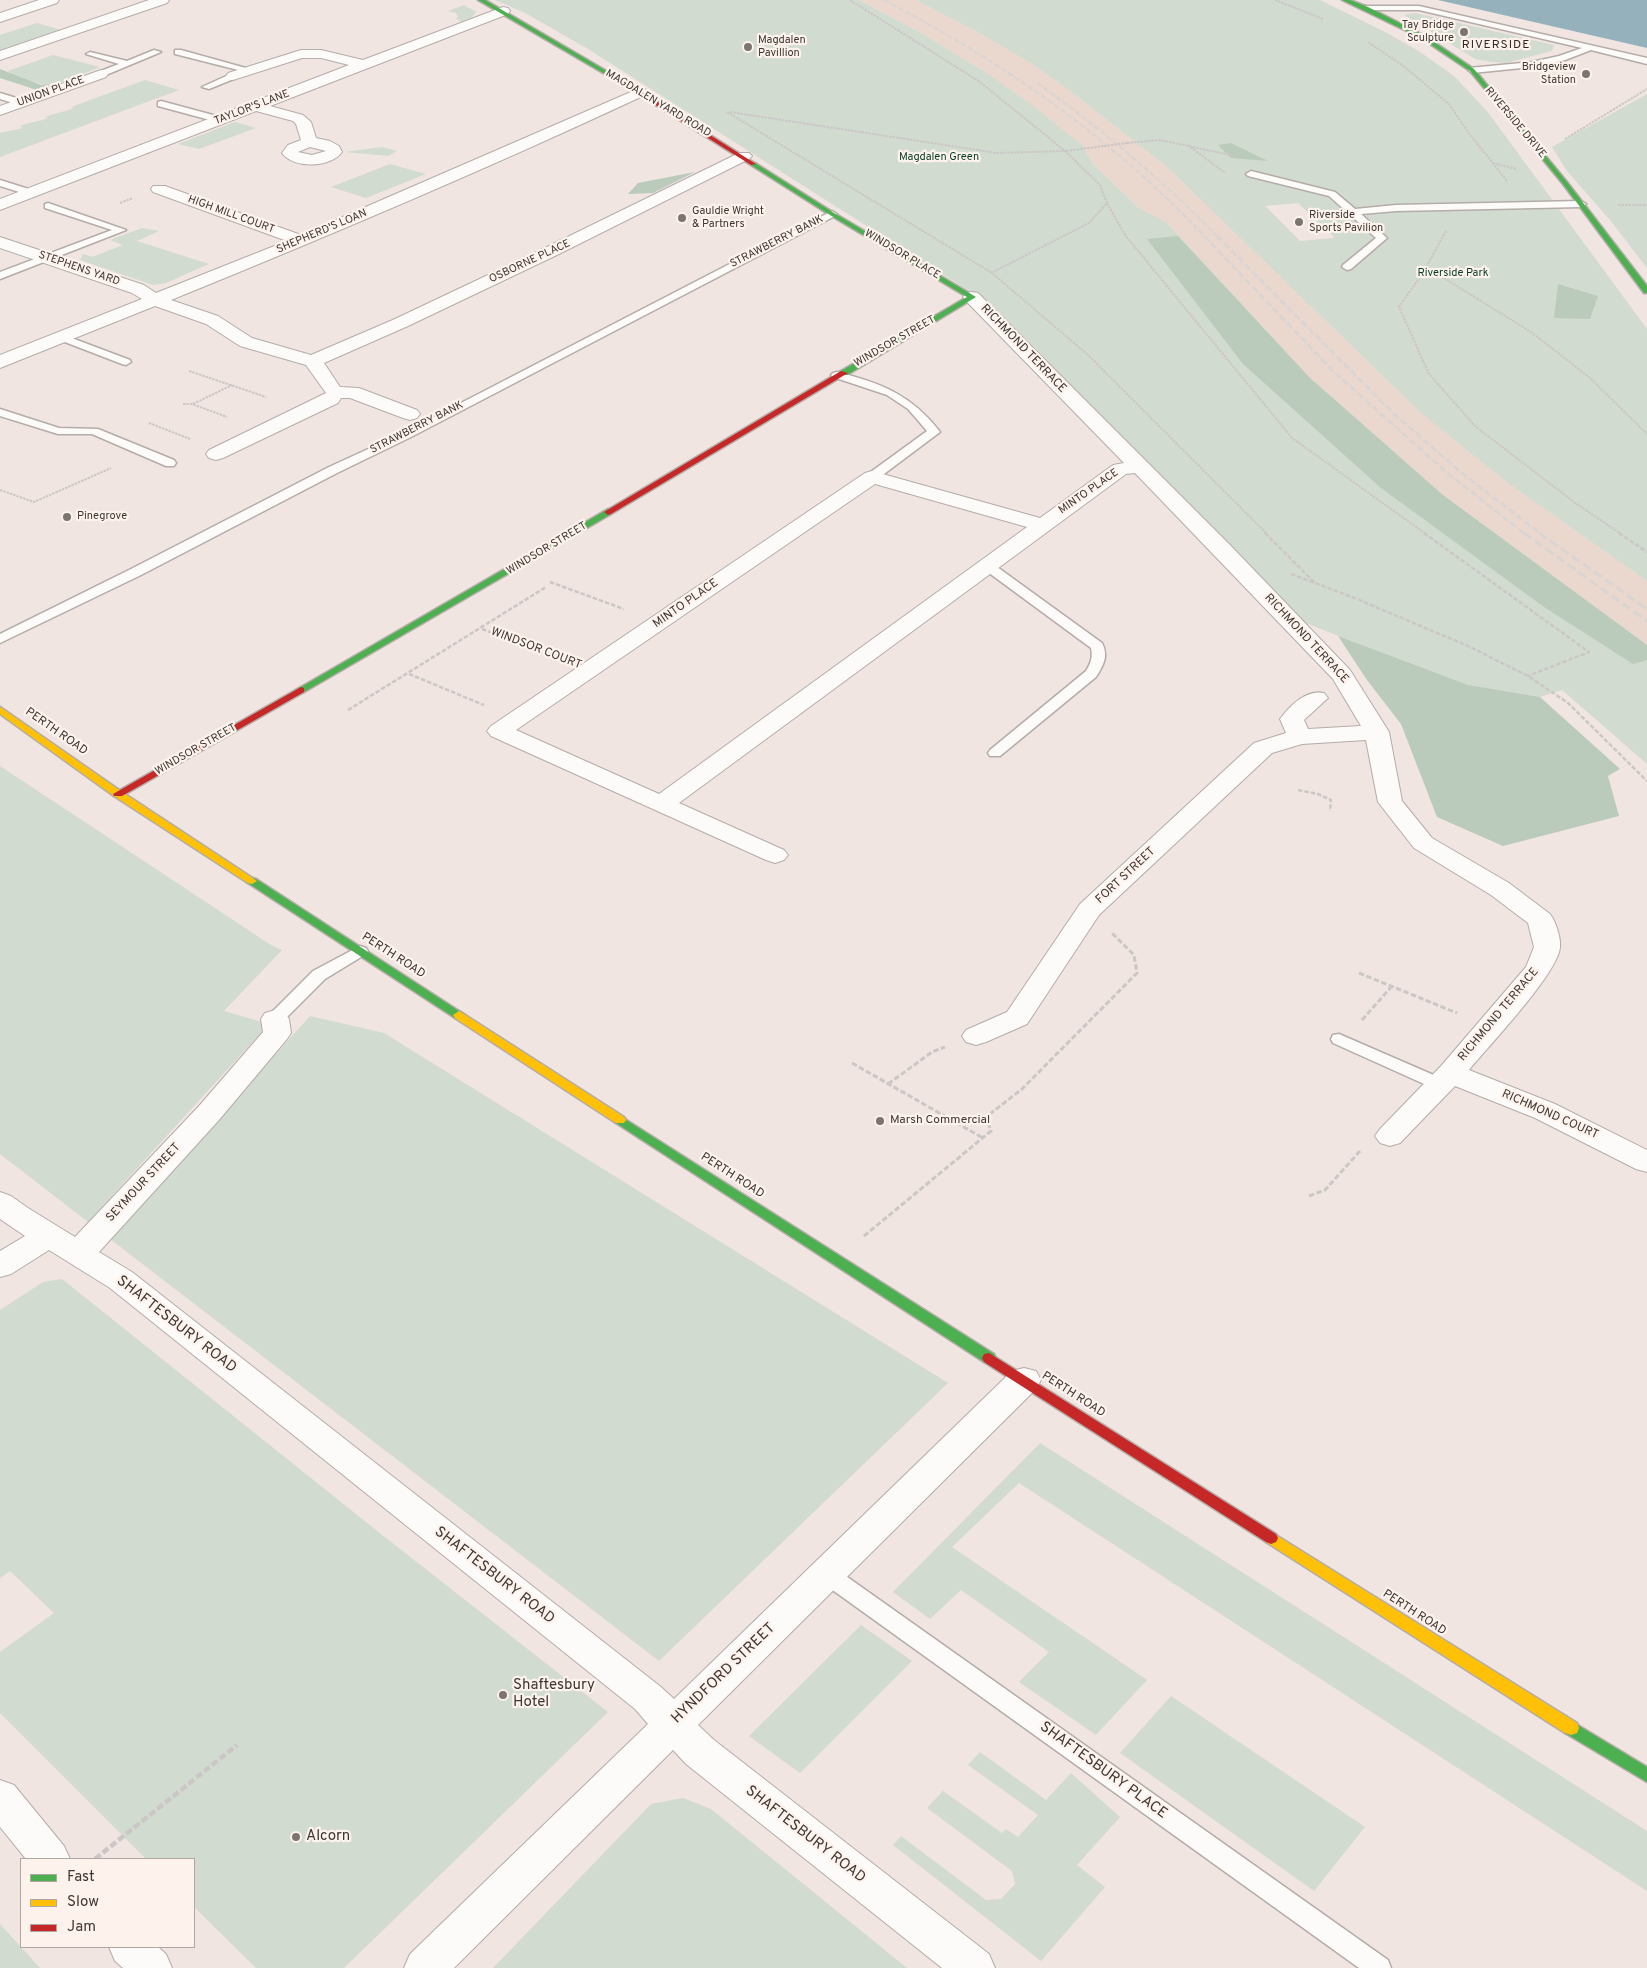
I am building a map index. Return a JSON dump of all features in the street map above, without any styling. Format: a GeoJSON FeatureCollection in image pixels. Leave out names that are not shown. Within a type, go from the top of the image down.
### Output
{"type":"FeatureCollection","features":[{"type":"Feature","properties":{"kind":"street"},"geometry":{"type":"LineString","coordinates":[[0,18],[52,0]]}},
{"type":"Feature","properties":{"kind":"street"},"geometry":{"type":"LineString","coordinates":[[0,56],[162,0]]}},
{"type":"Feature","properties":{"kind":"street","name":"MAGDALEN YARD ROAD"},"geometry":{"type":"LineString","coordinates":[[481,0],[504,11],[640,92],[744,156],[832,214]]}},
{"type":"Feature","properties":{"kind":"street","name":"RIVERSIDE DRIVE"},"geometry":{"type":"LineString","coordinates":[[1345,0],[1366,8],[1423,38],[1472,70],[1581,204],[1647,291]]}},
{"type":"Feature","properties":{"kind":"street","name":"TAYLOR'S LANE"},"geometry":{"type":"LineString","coordinates":[[0,205],[28,197],[504,11]]}},
{"type":"Feature","properties":{"kind":"street"},"geometry":{"type":"LineString","coordinates":[[233,76],[300,54],[320,54],[365,65]]}},
{"type":"Feature","properties":{"kind":"street","name":"UNION PLACE"},"geometry":{"type":"LineString","coordinates":[[0,111],[102,74]]}},
{"type":"Feature","properties":{"kind":"street","name":"SHEPHERD'S LOAN"},"geometry":{"type":"LineString","coordinates":[[0,362],[302,241],[536,140],[640,92]]}},
{"type":"Feature","properties":{"kind":"street"},"geometry":{"type":"LineString","coordinates":[[257,106],[298,118],[303,122],[309,142]]}},
{"type":"Feature","properties":{"kind":"street","name":"OSBORNE PLACE"},"geometry":{"type":"LineString","coordinates":[[313,361],[350,346],[613,223],[744,156]]}},
{"type":"Feature","properties":{"kind":"street","name":"HIGH MILL COURT"},"geometry":{"type":"LineString","coordinates":[[159,189],[302,241]]}},
{"type":"Feature","properties":{"kind":"street","name":"WINDSOR PLACE"},"geometry":{"type":"LineString","coordinates":[[832,214],[972,297]]}},
{"type":"Feature","properties":{"kind":"street","name":"STEPHENS YARD"},"geometry":{"type":"LineString","coordinates":[[0,242],[138,289],[155,300]]}},
{"type":"Feature","properties":{"kind":"street","name":"WINDSOR STREET"},"geometry":{"type":"LineString","coordinates":[[118,794],[499,577],[837,375],[972,297]]}},
{"type":"Feature","properties":{"kind":"street","name":"RICHMOND TERRACE"},"geometry":{"type":"LineString","coordinates":[[972,297],[1222,550],[1342,675],[1377,732],[1390,802],[1423,843],[1500,889],[1541,920],[1547,946],[1540,969],[1445,1078],[1390,1136]]}},
{"type":"Feature","properties":{"kind":"street"},"geometry":{"type":"LineString","coordinates":[[155,300],[212,320],[246,342],[313,361],[334,393]]}},
{"type":"Feature","properties":{"kind":"street"},"geometry":{"type":"LineString","coordinates":[[334,393],[352,392],[410,414]]}},
{"type":"Feature","properties":{"kind":"street"},"geometry":{"type":"LineString","coordinates":[[216,454],[324,403],[331,399],[334,393]]}},
{"type":"Feature","properties":{"kind":"street","name":"MINTO PLACE"},"geometry":{"type":"LineString","coordinates":[[660,804],[989,567],[1120,469],[1138,467]]}},
{"type":"Feature","properties":{"kind":"street"},"geometry":{"type":"LineString","coordinates":[[872,477],[1043,525]]}},
{"type":"Feature","properties":{"kind":"street","name":"MINTO PLACE"},"geometry":{"type":"LineString","coordinates":[[775,855],[499,731],[660,623],[761,550],[872,477]]}},
{"type":"Feature","properties":{"kind":"street"},"geometry":{"type":"LineString","coordinates":[[1300,737],[1292,719],[1316,698]]}},
{"type":"Feature","properties":{"kind":"street","name":"PERTH ROAD"},"geometry":{"type":"LineString","coordinates":[[0,710],[118,794],[360,951],[1024,1380],[1456,1656],[1647,1775]]}},
{"type":"Feature","properties":{"kind":"street","name":"FORT STREET"},"geometry":{"type":"LineString","coordinates":[[976,1036],[1017,1018],[1089,910],[1264,748],[1300,737],[1377,732]]}},
{"type":"Feature","properties":{"kind":"street","name":"SEYMOUR STREET"},"geometry":{"type":"LineString","coordinates":[[79,1253],[209,1113],[277,1033],[275,1018]]}},
{"type":"Feature","properties":{"kind":"street","name":"RICHMOND COURT"},"geometry":{"type":"LineString","coordinates":[[1445,1078],[1545,1111],[1647,1162]]}},
{"type":"Feature","properties":{"kind":"street","name":"SHAFTESBURY ROAD"},"geometry":{"type":"LineString","coordinates":[[0,1203],[136,1292],[648,1698],[700,1752],[974,1968]]}},
{"type":"Feature","properties":{"kind":"street"},"geometry":{"type":"LineString","coordinates":[[0,1266],[48,1236]]}},
{"type":"Feature","properties":{"kind":"street","name":"HYNDFORD STREET"},"geometry":{"type":"LineString","coordinates":[[425,1968],[673,1723],[828,1575],[1024,1380]]}},
{"type":"Feature","properties":{"kind":"street"},"geometry":{"type":"LineString","coordinates":[[0,1797],[49,1858]]}},
{"type":"Feature","properties":{"kind":"street"},"geometry":{"type":"LineString","coordinates":[[131,1948],[151,1968]]}},
{"type":"Feature","properties":{"kind":"lane"},"geometry":{"type":"LineString","coordinates":[[1366,8],[1419,8],[1647,60]]}},
{"type":"Feature","properties":{"kind":"lane"},"geometry":{"type":"LineString","coordinates":[[1472,70],[1509,69],[1570,56],[1590,48]]}},
{"type":"Feature","properties":{"kind":"lane"},"geometry":{"type":"LineString","coordinates":[[102,74],[125,63],[157,52]]}},
{"type":"Feature","properties":{"kind":"lane"},"geometry":{"type":"LineString","coordinates":[[178,52],[249,70]]}},
{"type":"Feature","properties":{"kind":"lane"},"geometry":{"type":"LineString","coordinates":[[90,54],[125,63]]}},
{"type":"Feature","properties":{"kind":"lane"},"geometry":{"type":"LineString","coordinates":[[206,87],[233,76]]}},
{"type":"Feature","properties":{"kind":"lane"},"geometry":{"type":"LineString","coordinates":[[0,96],[23,102]]}},
{"type":"Feature","properties":{"kind":"lane"},"geometry":{"type":"LineString","coordinates":[[161,104],[222,120]]}},
{"type":"Feature","properties":{"kind":"lane"},"geometry":{"type":"LineString","coordinates":[[1251,174],[1332,194],[1382,238],[1347,267]]}},
{"type":"Feature","properties":{"kind":"lane"},"geometry":{"type":"LineString","coordinates":[[0,183],[28,197]]}},
{"type":"Feature","properties":{"kind":"lane"},"geometry":{"type":"LineString","coordinates":[[1354,212],[1423,208],[1581,204]]}},
{"type":"Feature","properties":{"kind":"lane"},"geometry":{"type":"LineString","coordinates":[[0,276],[121,230],[48,206]]}},
{"type":"Feature","properties":{"kind":"lane","name":"STRAWBERRY BANK"},"geometry":{"type":"LineString","coordinates":[[0,639],[144,568],[333,470],[407,435],[832,214]]}},
{"type":"Feature","properties":{"kind":"lane"},"geometry":{"type":"LineString","coordinates":[[61,337],[126,362]]}},
{"type":"Feature","properties":{"kind":"lane"},"geometry":{"type":"LineString","coordinates":[[837,375],[891,393],[912,407],[934,432],[872,477]]}},
{"type":"Feature","properties":{"kind":"lane"},"geometry":{"type":"LineString","coordinates":[[0,412],[58,431],[94,431],[170,462]]}},
{"type":"Feature","properties":{"kind":"lane"},"geometry":{"type":"LineString","coordinates":[[989,567],[1097,646],[1100,654],[1099,662],[1091,674],[995,753]]}},
{"type":"Feature","properties":{"kind":"lane"},"geometry":{"type":"LineString","coordinates":[[275,1018],[319,976],[360,951]]}},
{"type":"Feature","properties":{"kind":"lane"},"geometry":{"type":"LineString","coordinates":[[1339,1039],[1445,1078]]}},
{"type":"Feature","properties":{"kind":"lane","name":"SHAFTESBURY PLACE"},"geometry":{"type":"LineString","coordinates":[[828,1575],[1378,1968]]}},
{"type":"Feature","properties":{"kind":"path"},"geometry":{"type":"LineString","coordinates":[[850,0],[980,82],[1065,151],[1100,185],[1107,203],[1125,235],[1292,438],[1589,652],[1528,676]]}},
{"type":"Feature","properties":{"kind":"path"},"geometry":{"type":"LineString","coordinates":[[1275,0],[1329,21]]}},
{"type":"Feature","properties":{"kind":"path"},"geometry":{"type":"LineString","coordinates":[[1361,38],[1402,65],[1449,104],[1468,132],[1510,185]]}},
{"type":"Feature","properties":{"kind":"path"},"geometry":{"type":"LineString","coordinates":[[1562,141],[1582,127],[1647,89]]}},
{"type":"Feature","properties":{"kind":"path"},"geometry":{"type":"LineString","coordinates":[[719,110],[997,154],[1065,151],[1160,140],[1187,144],[1238,156]]}},
{"type":"Feature","properties":{"kind":"path"},"geometry":{"type":"LineString","coordinates":[[1187,144],[1224,173],[1251,174]]}},
{"type":"Feature","properties":{"kind":"path"},"geometry":{"type":"LineString","coordinates":[[972,297],[988,275],[1089,223],[1107,203]]}},
{"type":"Feature","properties":{"kind":"path"},"geometry":{"type":"LineString","coordinates":[[1614,205],[1647,205]]}},
{"type":"Feature","properties":{"kind":"path"},"geometry":{"type":"LineString","coordinates":[[1423,208],[1446,231],[1426,267],[1399,308],[1429,374],[1475,426],[1574,502],[1647,552]]}},
{"type":"Feature","properties":{"kind":"path"},"geometry":{"type":"LineString","coordinates":[[1426,267],[1531,332],[1590,378],[1647,434]]}},
{"type":"Feature","properties":{"kind":"path"},"geometry":{"type":"LineString","coordinates":[[190,370],[274,400]]}},
{"type":"Feature","properties":{"kind":"path"},"geometry":{"type":"LineString","coordinates":[[192,404],[233,385]]}},
{"type":"Feature","properties":{"kind":"path"},"geometry":{"type":"LineString","coordinates":[[146,422],[197,441]]}},
{"type":"Feature","properties":{"kind":"path"},"geometry":{"type":"LineString","coordinates":[[0,490],[2,489],[34,502],[146,453]]}},
{"type":"Feature","properties":{"kind":"path"},"geometry":{"type":"LineString","coordinates":[[1287,573],[1352,597],[1459,642],[1528,676],[1568,703],[1647,782]]}},
{"type":"Feature","properties":{"kind":"path"},"geometry":{"type":"LineString","coordinates":[[549,581],[660,623]]}},
{"type":"Feature","properties":{"kind":"path"},"geometry":{"type":"LineString","coordinates":[[348,710],[482,629],[553,583]]}},
{"type":"Feature","properties":{"kind":"path","name":"WINDSOR COURT"},"geometry":{"type":"LineString","coordinates":[[482,629],[590,670]]}},
{"type":"Feature","properties":{"kind":"path"},"geometry":{"type":"LineString","coordinates":[[408,674],[491,707]]}},
{"type":"Feature","properties":{"kind":"path"},"geometry":{"type":"LineString","coordinates":[[1298,790],[1318,794],[1331,800],[1330,810]]}},
{"type":"Feature","properties":{"kind":"path"},"geometry":{"type":"LineString","coordinates":[[881,1222],[991,1131],[986,1117],[1022,1089],[1136,973],[1134,955],[1089,910]]}},
{"type":"Feature","properties":{"kind":"path"},"geometry":{"type":"LineString","coordinates":[[1359,973],[1490,1026]]}},
{"type":"Feature","properties":{"kind":"path"},"geometry":{"type":"LineString","coordinates":[[1384,996],[1392,986]]}},
{"type":"Feature","properties":{"kind":"path"},"geometry":{"type":"LineString","coordinates":[[888,1084],[932,1052]]}},
{"type":"Feature","properties":{"kind":"path"},"geometry":{"type":"LineString","coordinates":[[852,1063],[983,1138]]}},
{"type":"Feature","properties":{"kind":"path"},"geometry":{"type":"LineString","coordinates":[[1309,1196],[1325,1190],[1377,1132],[1390,1136]]}},
{"type":"Feature","properties":{"kind":"path"},"geometry":{"type":"LineString","coordinates":[[97,1858],[237,1745]]}},
{"type":"Feature","properties":{"kind":"shaded area"},"geometry":{"type":"Polygon","coordinates":[[[859,0],[916,0],[983,35],[1032,64],[1069,90],[1168,168],[1422,414],[1509,484],[1647,581],[1647,645],[1443,495],[1310,378],[1166,222],[1138,207],[1093,164],[1082,145],[993,77],[923,34],[859,0]]]}},
{"type":"Feature","properties":{"kind":"green space","name":"Magdalen Green"},"geometry":{"type":"Polygon","coordinates":[[[495,0],[859,0],[923,34],[993,77],[1082,145],[1093,164],[1139,208],[1166,222],[1310,378],[1443,495],[1647,645],[1647,764],[1562,690],[1540,697],[1463,685],[1298,620],[980,298],[588,49],[525,13],[495,0]]]}},
{"type":"Feature","properties":{"kind":"green space","name":"Riverside Park"},"geometry":{"type":"Polygon","coordinates":[[[916,0],[1320,0],[1391,35],[1420,52],[1454,76],[1487,111],[1647,329],[1647,581],[1509,484],[1422,414],[1168,168],[1069,90],[1032,64],[983,35],[916,0]],[[1298,203],[1265,206],[1300,241],[1334,237],[1298,203]]]}},
{"type":"Feature","properties":{"kind":"green space"},"geometry":{"type":"Polygon","coordinates":[[[464,5],[476,12],[471,18],[461,22],[456,18],[458,17],[456,13],[448,11],[464,5]]]}},
{"type":"Feature","properties":{"kind":"green space"},"geometry":{"type":"Polygon","coordinates":[[[1415,13],[1554,45],[1552,51],[1506,63],[1475,59],[1404,15],[1415,13]]]}},
{"type":"Feature","properties":{"kind":"green space"},"geometry":{"type":"Polygon","coordinates":[[[37,23],[65,31],[0,54],[0,35],[37,23]]]}},
{"type":"Feature","properties":{"kind":"green space"},"geometry":{"type":"Polygon","coordinates":[[[53,55],[100,67],[62,83],[45,85],[19,78],[8,71],[53,55]]]}},
{"type":"Feature","properties":{"kind":"green space"},"geometry":{"type":"Polygon","coordinates":[[[0,69],[41,85],[62,83],[40,91],[0,78],[0,69]]]}},
{"type":"Feature","properties":{"kind":"green space"},"geometry":{"type":"Polygon","coordinates":[[[145,80],[179,90],[0,157],[0,133],[23,128],[20,126],[48,118],[45,117],[74,108],[71,107],[145,80]]]}},
{"type":"Feature","properties":{"kind":"green space"},"geometry":{"type":"Polygon","coordinates":[[[1647,94],[1647,268],[1610,220],[1567,171],[1552,147],[1647,94]]]}},
{"type":"Feature","properties":{"kind":"green space"},"geometry":{"type":"Polygon","coordinates":[[[235,122],[256,128],[199,149],[178,144],[235,122]]]}},
{"type":"Feature","properties":{"kind":"green space"},"geometry":{"type":"Polygon","coordinates":[[[1231,143],[1268,161],[1231,158],[1218,145],[1231,143]]]}},
{"type":"Feature","properties":{"kind":"green space"},"geometry":{"type":"Polygon","coordinates":[[[382,147],[397,151],[388,156],[345,152],[382,147]]]}},
{"type":"Feature","properties":{"kind":"green space"},"geometry":{"type":"Polygon","coordinates":[[[390,164],[426,174],[366,198],[331,187],[390,164]]]}},
{"type":"Feature","properties":{"kind":"green space"},"geometry":{"type":"Polygon","coordinates":[[[695,172],[653,193],[628,194],[638,183],[695,172]]]}},
{"type":"Feature","properties":{"kind":"green space"},"geometry":{"type":"Polygon","coordinates":[[[142,228],[159,231],[137,241],[209,264],[166,283],[153,285],[80,260],[83,254],[92,257],[123,245],[110,240],[142,228]]]}},
{"type":"Feature","properties":{"kind":"green space"},"geometry":{"type":"Polygon","coordinates":[[[1178,236],[1310,378],[1443,495],[1647,645],[1647,660],[1633,664],[1544,607],[1381,488],[1243,364],[1147,239],[1178,236]]]}},
{"type":"Feature","properties":{"kind":"green space"},"geometry":{"type":"Polygon","coordinates":[[[1558,284],[1598,296],[1590,319],[1554,318],[1558,284]]]}},
{"type":"Feature","properties":{"kind":"green space"},"geometry":{"type":"Polygon","coordinates":[[[1338,636],[1468,685],[1540,697],[1620,769],[1608,776],[1619,816],[1503,846],[1437,817],[1401,724],[1367,680],[1338,636]]]}},
{"type":"Feature","properties":{"kind":"green space"},"geometry":{"type":"Polygon","coordinates":[[[0,766],[271,945],[282,950],[224,1011],[269,1024],[88,1222],[0,1154],[0,766]]]}},
{"type":"Feature","properties":{"kind":"green space"},"geometry":{"type":"Polygon","coordinates":[[[310,1016],[384,1033],[948,1383],[659,1661],[110,1239],[310,1016]]]}},
{"type":"Feature","properties":{"kind":"green space"},"geometry":{"type":"Polygon","coordinates":[[[62,1279],[381,1534],[608,1712],[344,1968],[256,1968],[195,1908],[195,1858],[145,1858],[0,1713],[0,1652],[54,1613],[10,1571],[0,1578],[0,1310],[43,1282],[62,1279]]]}},
{"type":"Feature","properties":{"kind":"green space"},"geometry":{"type":"Polygon","coordinates":[[[1040,1443],[1647,1831],[1647,1891],[1019,1483],[952,1547],[1147,1680],[1096,1735],[1019,1682],[1049,1652],[961,1590],[930,1619],[893,1592],[1040,1443]]]}},
{"type":"Feature","properties":{"kind":"green space"},"geometry":{"type":"Polygon","coordinates":[[[861,1625],[912,1661],[800,1773],[749,1736],[861,1625]]]}},
{"type":"Feature","properties":{"kind":"green space"},"geometry":{"type":"Polygon","coordinates":[[[1171,1696],[1365,1827],[1314,1891],[1120,1753],[1171,1696]]]}},
{"type":"Feature","properties":{"kind":"green space"},"geometry":{"type":"Polygon","coordinates":[[[980,1752],[1046,1800],[1071,1773],[1120,1817],[1077,1865],[1105,1887],[1041,1961],[893,1845],[901,1836],[986,1900],[1001,1899],[1015,1884],[1012,1871],[927,1808],[943,1791],[1002,1833],[1006,1829],[1018,1837],[1038,1815],[968,1765],[980,1752]]]}},
{"type":"Feature","properties":{"kind":"green space"},"geometry":{"type":"Polygon","coordinates":[[[683,1798],[711,1809],[907,1968],[493,1968],[651,1804],[683,1798]]]}},
{"type":"Feature","properties":{"kind":"green space"},"geometry":{"type":"Polygon","coordinates":[[[0,1924],[40,1968],[0,1968],[0,1924]]]}},
{"type":"Feature","properties":{"kind":"water"},"geometry":{"type":"Polygon","coordinates":[[[1438,0],[1647,0],[1647,48],[1438,0]]]}},
{"type":"Feature","properties":{"kind":"railway"},"geometry":{"type":"LineString","coordinates":[[884,0],[971,49],[1055,105],[1133,167],[1205,237]]}},
{"type":"Feature","properties":{"kind":"railway"},"geometry":{"type":"LineString","coordinates":[[1037,83],[1085,118],[1131,156],[1218,237]]}},
{"type":"Feature","properties":{"kind":"railway"},"geometry":{"type":"LineString","coordinates":[[1204,236],[1333,371],[1445,471],[1525,534]]}},
{"type":"Feature","properties":{"kind":"railway"},"geometry":{"type":"LineString","coordinates":[[1218,237],[1394,414],[1463,474],[1541,534]]}},
{"type":"Feature","properties":{"kind":"railway"},"geometry":{"type":"LineString","coordinates":[[1524,533],[1647,621]]}},
{"type":"Feature","properties":{"kind":"railway"},"geometry":{"type":"LineString","coordinates":[[1539,533],[1647,609]]}},
{"type":"Feature","properties":{"kind":"traffic: fast"},"geometry":{"type":"LineString","coordinates":[[481,0],[624,83]]}},
{"type":"Feature","properties":{"kind":"traffic: fast"},"geometry":{"type":"LineString","coordinates":[[1345,0],[1366,8],[1423,37],[1472,70],[1565,183],[1647,291]]}},
{"type":"Feature","properties":{"kind":"traffic: fast"},"geometry":{"type":"LineString","coordinates":[[753,164],[832,214],[972,297],[844,373]]}},
{"type":"Feature","properties":{"kind":"traffic: fast"},"geometry":{"type":"LineString","coordinates":[[301,690],[608,512]]}},
{"type":"Feature","properties":{"kind":"traffic: fast"},"geometry":{"type":"LineString","coordinates":[[252,881],[459,1015]]}},
{"type":"Feature","properties":{"kind":"traffic: fast"},"geometry":{"type":"LineString","coordinates":[[620,1120],[989,1358]]}},
{"type":"Feature","properties":{"kind":"traffic: fast"},"geometry":{"type":"LineString","coordinates":[[1571,1728],[1647,1775]]}},
{"type":"Feature","properties":{"kind":"traffic: slow"},"geometry":{"type":"LineString","coordinates":[[0,710],[118,794],[252,881]]}},
{"type":"Feature","properties":{"kind":"traffic: slow"},"geometry":{"type":"LineString","coordinates":[[459,1015],[620,1120]]}},
{"type":"Feature","properties":{"kind":"traffic: slow"},"geometry":{"type":"LineString","coordinates":[[1271,1538],[1571,1728]]}},
{"type":"Feature","properties":{"kind":"traffic: jam"},"geometry":{"type":"LineString","coordinates":[[624,83],[753,164]]}},
{"type":"Feature","properties":{"kind":"traffic: jam"},"geometry":{"type":"LineString","coordinates":[[608,512],[844,373]]}},
{"type":"Feature","properties":{"kind":"traffic: jam"},"geometry":{"type":"LineString","coordinates":[[118,794],[301,690]]}},
{"type":"Feature","properties":{"kind":"traffic: jam"},"geometry":{"type":"LineString","coordinates":[[989,1358],[1271,1538]]}},
{"type":"Feature","properties":{"kind":"place","name":"Tay Bridge Sculpture"},"geometry":{"type":"Point","coordinates":[1464,32]}},
{"type":"Feature","properties":{"kind":"place","name":"Magdalen Pavillion"},"geometry":{"type":"Point","coordinates":[748,47]}},
{"type":"Feature","properties":{"kind":"place","name":"Bridgeview Station"},"geometry":{"type":"Point","coordinates":[1586,74]}},
{"type":"Feature","properties":{"kind":"place","name":"Gauldie Wright & Partners"},"geometry":{"type":"Point","coordinates":[682,218]}},
{"type":"Feature","properties":{"kind":"place","name":"Riverside Sports Pavilion"},"geometry":{"type":"Point","coordinates":[1299,222]}},
{"type":"Feature","properties":{"kind":"place","name":"Pinegrove"},"geometry":{"type":"Point","coordinates":[67,517]}},
{"type":"Feature","properties":{"kind":"place","name":"Marsh Commercial"},"geometry":{"type":"Point","coordinates":[880,1121]}},
{"type":"Feature","properties":{"kind":"place","name":"Shaftesbury Hotel"},"geometry":{"type":"Point","coordinates":[503,1695]}},
{"type":"Feature","properties":{"kind":"place","name":"Alcorn"},"geometry":{"type":"Point","coordinates":[296,1837]}},
{"type":"Feature","properties":{"kind":"district","name":"RIVERSIDE"},"geometry":{"type":"Point","coordinates":[1496,46]}}]}
